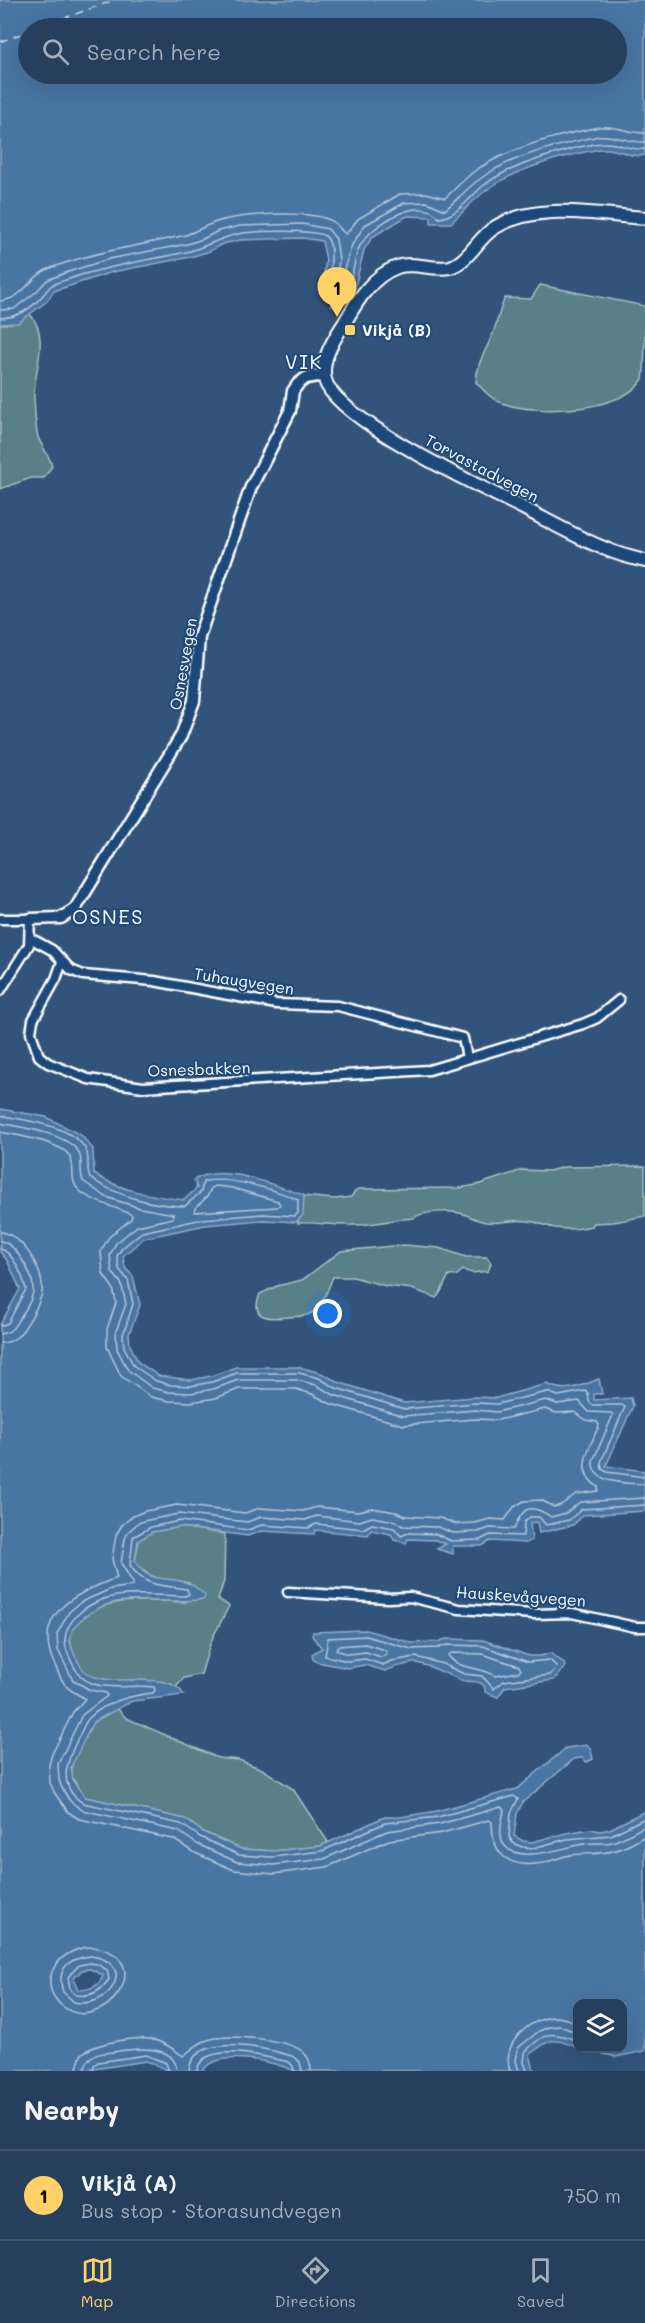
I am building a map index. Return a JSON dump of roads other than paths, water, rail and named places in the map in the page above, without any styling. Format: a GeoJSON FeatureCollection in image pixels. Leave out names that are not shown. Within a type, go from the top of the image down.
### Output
{"type":"FeatureCollection","features":[{"type":"Feature","properties":{"kind":"main road"},"geometry":{"type":"LineString","coordinates":[[324,375],[329,350],[357,303],[377,279],[390,270],[409,265],[441,268],[455,265],[492,229],[512,219],[529,215],[578,214],[645,218]]}},
{"type":"Feature","properties":{"kind":"main road","name":"Torvastadvegen"},"geometry":{"type":"LineString","coordinates":[[324,375],[327,384],[337,397],[374,428],[481,487],[594,544],[617,554],[645,561]]}},
{"type":"Feature","properties":{"kind":"street","name":"Osnesvegen"},"geometry":{"type":"LineString","coordinates":[[30,919],[61,918],[75,909],[181,736],[194,701],[202,625],[251,487],[290,411],[293,391],[306,378],[324,375]]}},
{"type":"Feature","properties":{"kind":"street"},"geometry":{"type":"LineString","coordinates":[[0,920],[30,919],[30,938],[26,951],[10,972],[0,991]]}},
{"type":"Feature","properties":{"kind":"street","name":"Tuhaugvegen"},"geometry":{"type":"LineString","coordinates":[[30,938],[52,950],[71,970],[83,975],[154,981],[276,1004],[338,1006],[440,1034],[464,1038],[466,1058]]}},
{"type":"Feature","properties":{"kind":"street","name":"Osnesbakken"},"geometry":{"type":"LineString","coordinates":[[62,962],[56,979],[33,1020],[32,1033],[39,1056],[48,1064],[88,1079],[143,1087],[258,1082],[429,1070],[583,1024],[597,1018],[619,1000]]}},
{"type":"Feature","properties":{"kind":"street","name":"Hauskevågvegen"},"geometry":{"type":"LineString","coordinates":[[288,1592],[423,1598],[459,1609],[533,1614],[572,1613],[635,1627],[645,1627]]}},
{"type":"Feature","properties":{"kind":"water"},"geometry":{"type":"Polygon","coordinates":[[[0,0],[645,0],[645,155],[600,149],[571,155],[542,163],[500,181],[478,197],[451,223],[431,223],[431,217],[407,216],[372,237],[364,250],[353,295],[345,292],[336,308],[331,305],[338,294],[322,283],[326,260],[322,241],[302,238],[241,240],[222,244],[210,251],[190,257],[112,272],[54,291],[47,301],[18,323],[0,324],[0,0]]]}},
{"type":"Feature","properties":{"kind":"water"},"geometry":{"type":"Polygon","coordinates":[[[0,1109],[46,1117],[81,1135],[93,1149],[94,1174],[115,1185],[137,1192],[184,1200],[197,1188],[194,1180],[219,1173],[249,1177],[304,1195],[303,1215],[296,1222],[263,1220],[205,1225],[144,1238],[123,1256],[125,1268],[133,1276],[140,1305],[129,1334],[130,1345],[138,1362],[159,1376],[191,1380],[236,1367],[299,1367],[404,1403],[474,1397],[496,1398],[547,1384],[566,1389],[599,1379],[602,1394],[594,1394],[594,1400],[631,1398],[633,1406],[606,1466],[644,1471],[645,1511],[583,1515],[573,1525],[539,1533],[537,1522],[530,1523],[532,1540],[526,1543],[490,1541],[482,1546],[453,1546],[453,1554],[437,1549],[446,1544],[435,1540],[408,1539],[406,1543],[394,1540],[391,1534],[371,1530],[368,1535],[315,1530],[314,1534],[261,1531],[248,1536],[180,1527],[152,1532],[138,1541],[135,1561],[141,1569],[153,1577],[190,1584],[205,1595],[204,1599],[117,1602],[95,1610],[75,1626],[70,1640],[73,1653],[88,1674],[115,1680],[163,1682],[175,1686],[184,1695],[132,1701],[93,1722],[71,1767],[73,1781],[85,1797],[185,1819],[203,1832],[241,1849],[273,1851],[321,1846],[384,1817],[401,1817],[437,1811],[517,1789],[566,1748],[587,1745],[593,1759],[587,1762],[582,1758],[574,1759],[523,1802],[517,1814],[514,1836],[523,1841],[532,1842],[590,1829],[600,1831],[610,1829],[645,1811],[645,1991],[643,1998],[645,2001],[645,2051],[616,2057],[600,2053],[627,2053],[627,1999],[573,1999],[573,2046],[557,2041],[543,2044],[530,2054],[534,2071],[295,2071],[260,2061],[232,2059],[209,2064],[202,2071],[170,2071],[146,2061],[81,2071],[0,2071],[0,1325],[20,1289],[7,1260],[0,1252],[0,1109]],[[90,1969],[82,1970],[73,1979],[78,1990],[82,1990],[97,1985],[103,1975],[90,1969]]]}},
{"type":"Feature","properties":{"kind":"water"},"geometry":{"type":"Polygon","coordinates":[[[366,1630],[412,1643],[437,1642],[446,1639],[483,1640],[529,1656],[550,1653],[564,1663],[565,1667],[554,1680],[505,1687],[498,1697],[485,1692],[481,1683],[464,1681],[416,1663],[385,1671],[365,1665],[348,1668],[317,1662],[313,1659],[312,1654],[322,1648],[312,1636],[313,1632],[366,1630]]]}},
{"type":"Feature","properties":{"kind":"place","name":"Vikjå (A)"},"geometry":{"type":"Point","coordinates":[337,317]}},
{"type":"Feature","properties":{"kind":"place","name":"Vikjå (B)"},"geometry":{"type":"Point","coordinates":[350,330]}},
{"type":"Feature","properties":{"kind":"district","name":"VIK"},"geometry":{"type":"Point","coordinates":[304,362]}},
{"type":"Feature","properties":{"kind":"district","name":"OSNES"},"geometry":{"type":"Point","coordinates":[108,917]}}]}
